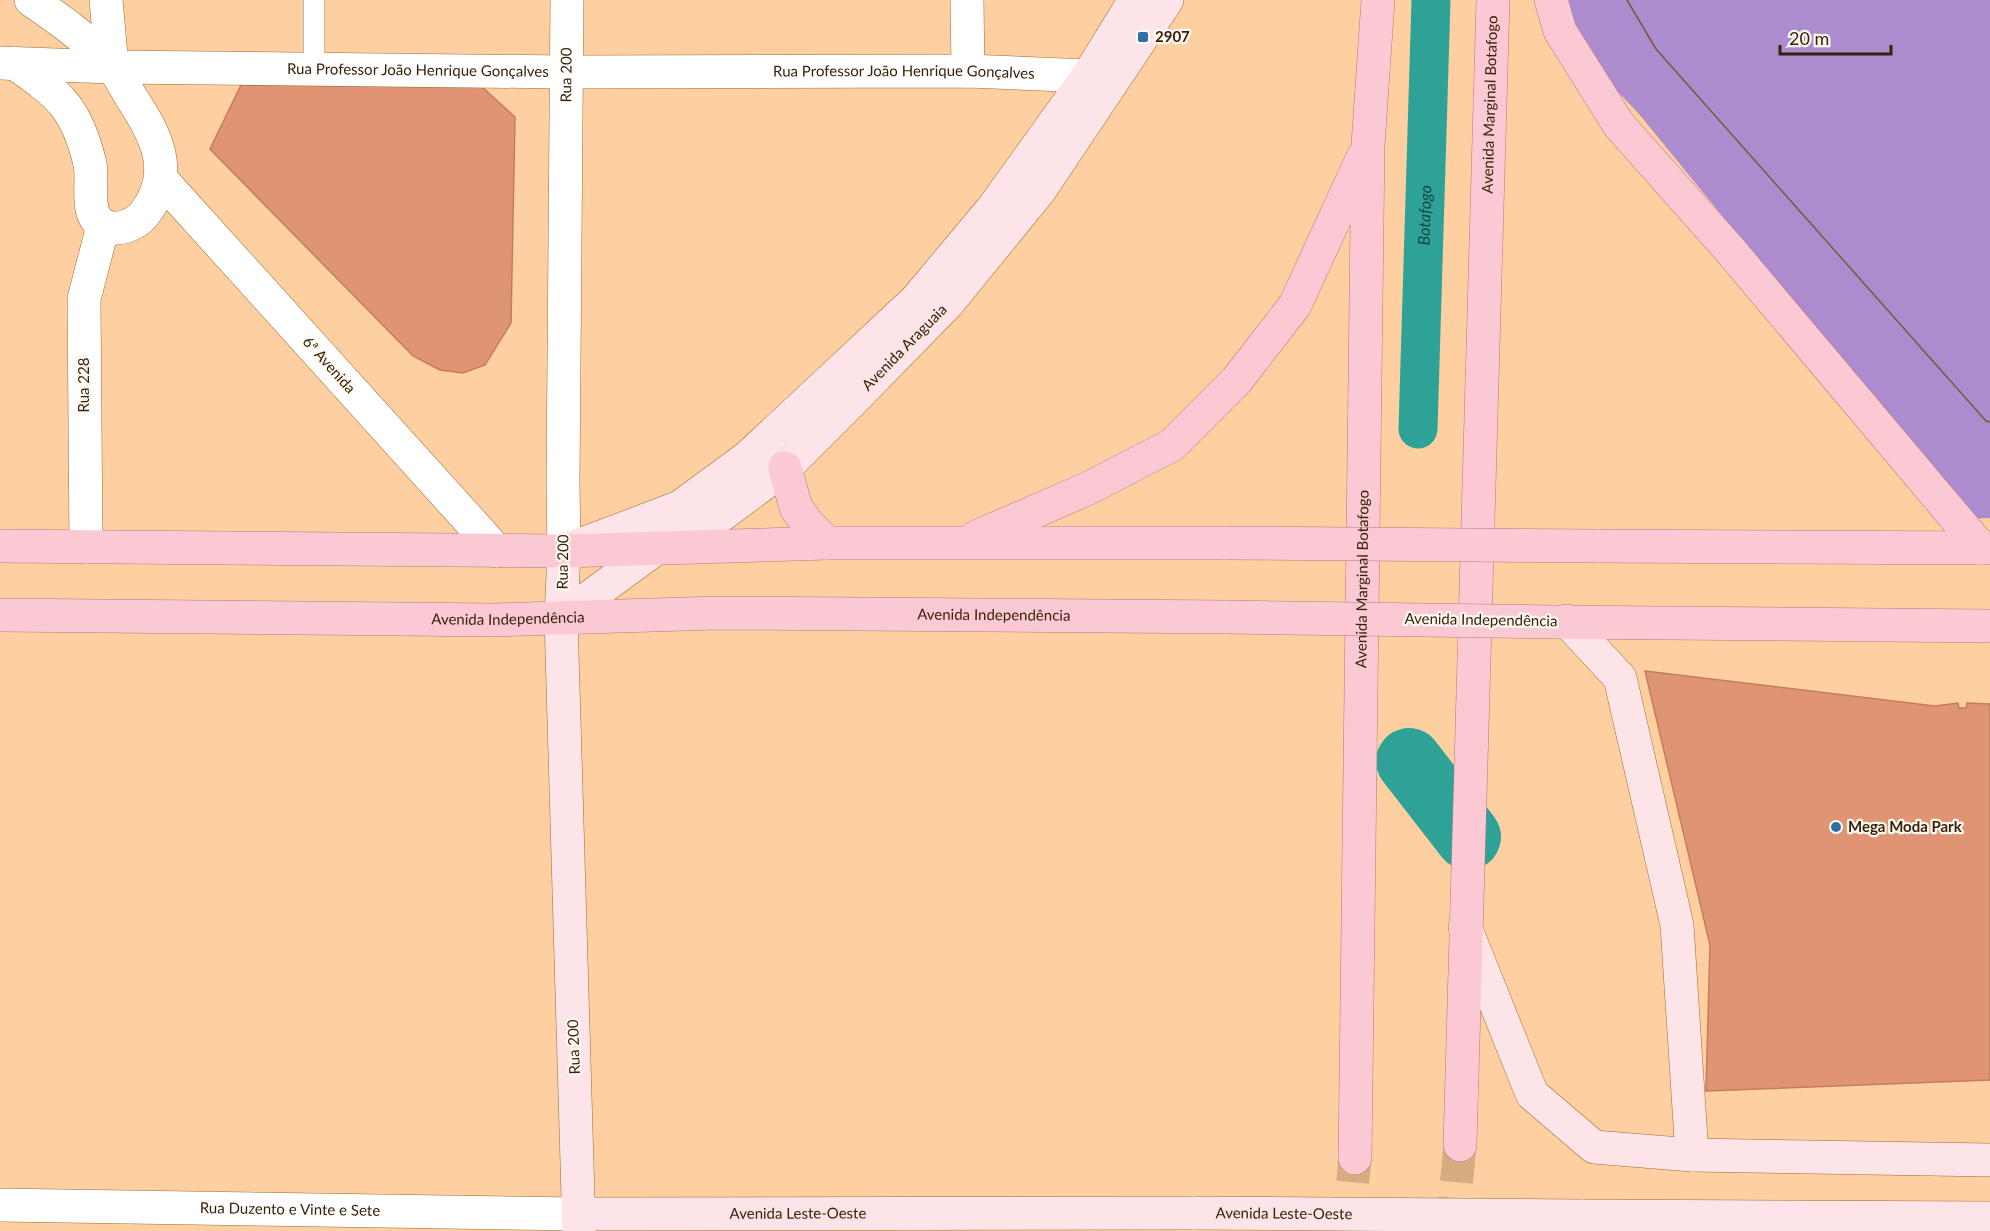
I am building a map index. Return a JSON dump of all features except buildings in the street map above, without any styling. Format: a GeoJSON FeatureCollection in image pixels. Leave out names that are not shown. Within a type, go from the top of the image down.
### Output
{"type":"FeatureCollection","features":[{"type":"Feature","properties":{"kind":"main road","name":"Avenida Araguaia"},"geometry":{"type":"LineString","coordinates":[[564,551],[680,507],[748,457],[916,300],[993,208],[1088,76],[1135,0]]}},
{"type":"Feature","properties":{"kind":"main road","name":"Avenida Araguaia"},"geometry":{"type":"LineString","coordinates":[[561,618],[658,548],[723,514],[785,468],[948,303],[1040,190],[1167,0]]}},
{"type":"Feature","properties":{"kind":"main road","name":"Avenida Marginal Botafogo"},"geometry":{"type":"LineString","coordinates":[[1355,1158],[1368,145],[1378,0]]}},
{"type":"Feature","properties":{"kind":"main road","name":"Avenida Marginal Botafogo"},"geometry":{"type":"LineString","coordinates":[[1460,1145],[1493,0]]}},
{"type":"Feature","properties":{"kind":"main road"},"geometry":{"type":"LineString","coordinates":[[1551,0],[1560,31],[1619,126],[1730,250],[1985,548]]}},
{"type":"Feature","properties":{"kind":"main road"},"geometry":{"type":"LineString","coordinates":[[963,543],[1089,488],[1172,446],[1237,380],[1295,305],[1368,145]]}},
{"type":"Feature","properties":{"kind":"main road"},"geometry":{"type":"LineString","coordinates":[[785,468],[796,508],[827,543]]}},
{"type":"Feature","properties":{"kind":"main road"},"geometry":{"type":"LineString","coordinates":[[0,546],[497,551],[827,543],[1985,548]]}},
{"type":"Feature","properties":{"kind":"main road","name":"Rua 200"},"geometry":{"type":"LineString","coordinates":[[564,551],[561,618],[579,1223]]}},
{"type":"Feature","properties":{"kind":"main road","name":"Avenida Independência"},"geometry":{"type":"LineString","coordinates":[[0,615],[495,620],[717,613],[1228,616],[1990,626]]}},
{"type":"Feature","properties":{"kind":"main road"},"geometry":{"type":"LineString","coordinates":[[1560,622],[1620,678],[1677,925],[1692,1155]]}},
{"type":"Feature","properties":{"kind":"main road"},"geometry":{"type":"LineString","coordinates":[[1465,926],[1532,1094],[1594,1147],[1692,1155],[1990,1160]]}},
{"type":"Feature","properties":{"kind":"main road","name":"Avenida Leste-Oeste"},"geometry":{"type":"LineString","coordinates":[[579,1223],[1196,1213],[1990,1218]]}},
{"type":"Feature","properties":{"kind":"street"},"geometry":{"type":"LineString","coordinates":[[5,60],[50,88],[65,102],[76,120],[86,144],[92,171],[91,208],[96,218],[103,226],[114,228],[130,226],[140,220],[157,194],[161,178],[161,164],[156,141],[146,120],[112,67],[63,22],[31,0]]}},
{"type":"Feature","properties":{"kind":"street"},"geometry":{"type":"LineString","coordinates":[[106,0],[112,67]]}},
{"type":"Feature","properties":{"kind":"street","name":"Rua 200"},"geometry":{"type":"LineString","coordinates":[[564,551],[567,0]]}},
{"type":"Feature","properties":{"kind":"street"},"geometry":{"type":"LineString","coordinates":[[967,0],[968,70]]}},
{"type":"Feature","properties":{"kind":"street","name":"Rua Professor João Henrique Gonçalves"},"geometry":{"type":"LineString","coordinates":[[5,60],[112,67],[566,72],[968,70],[1088,76]]}},
{"type":"Feature","properties":{"kind":"street","name":"6ª Avenida"},"geometry":{"type":"LineString","coordinates":[[161,178],[497,551]]}},
{"type":"Feature","properties":{"kind":"street","name":"Rua 228"},"geometry":{"type":"LineString","coordinates":[[86,547],[84,299],[103,226]]}},
{"type":"Feature","properties":{"kind":"street","name":"Rua Duzento e Vinte e Sete"},"geometry":{"type":"LineString","coordinates":[[0,1205],[579,1223]]}},
{"type":"Feature","properties":{"kind":"lane"},"geometry":{"type":"LineString","coordinates":[[314,0],[314,68]]}},
{"type":"Feature","properties":{"kind":"shaded area"},"geometry":{"type":"Polygon","coordinates":[[[1551,0],[1990,0],[1990,518],[1970,519],[1639,114],[1560,31],[1551,0]]]}},
{"type":"Feature","properties":{"kind":"waterway","name":"Botafogo"},"geometry":{"type":"LineString","coordinates":[[1418,429],[1431,0]]}},
{"type":"Feature","properties":{"kind":"waterway"},"geometry":{"type":"LineString","coordinates":[[1409,761],[1468,837]]}},
{"type":"Feature","properties":{"kind":"tunnel"},"geometry":{"type":"LineString","coordinates":[[1452,1231],[1460,1145]]}},
{"type":"Feature","properties":{"kind":"tunnel"},"geometry":{"type":"LineString","coordinates":[[1348,1231],[1355,1158]]}},
{"type":"Feature","properties":{"kind":"tram line"},"geometry":{"type":"LineString","coordinates":[[1627,0],[1656,49],[1986,421],[1990,422]]}},
{"type":"Feature","properties":{"kind":"place","name":"2907"},"geometry":{"type":"Point","coordinates":[1143,37]}},
{"type":"Feature","properties":{"kind":"place","name":"Mega Moda Park"},"geometry":{"type":"Point","coordinates":[1836,827]}}]}
